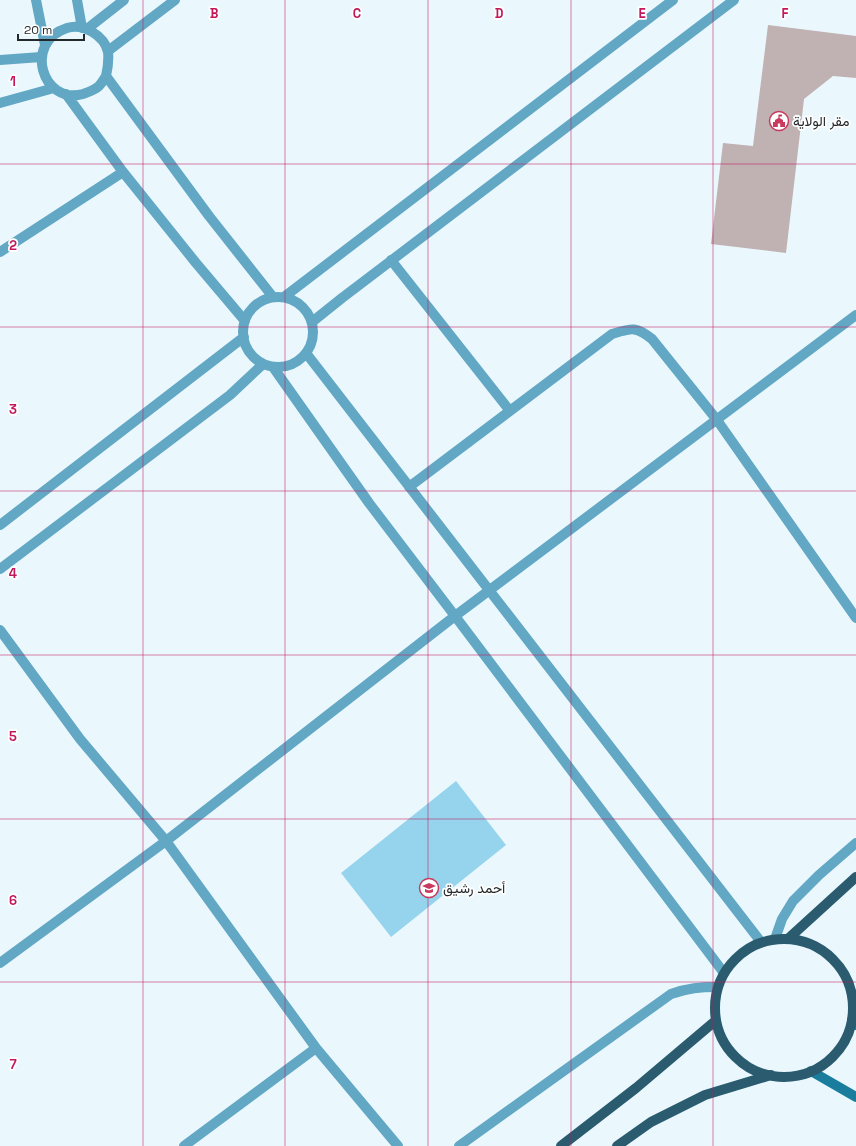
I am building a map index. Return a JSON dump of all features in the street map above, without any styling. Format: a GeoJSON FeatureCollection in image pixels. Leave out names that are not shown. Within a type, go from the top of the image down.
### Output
{"type":"FeatureCollection","features":[{"type":"Feature","properties":{"kind":"main road"},"geometry":{"type":"LineString","coordinates":[[789,938],[856,877]]}},
{"type":"Feature","properties":{"kind":"main road"},"geometry":{"type":"LineString","coordinates":[[789,938],[812,944],[831,957],[845,975],[854,994],[854,1023],[844,1041],[830,1059],[811,1071],[791,1076],[771,1075],[751,1069],[735,1056],[722,1039],[714,1022],[715,1003],[718,988],[724,973],[738,956],[747,950],[761,942],[775,939],[789,938]]}},
{"type":"Feature","properties":{"kind":"main road"},"geometry":{"type":"LineString","coordinates":[[561,1146],[636,1088],[714,1022]]}},
{"type":"Feature","properties":{"kind":"main road"},"geometry":{"type":"LineString","coordinates":[[617,1146],[651,1122],[705,1096],[771,1075]]}},
{"type":"Feature","properties":{"kind":"street"},"geometry":{"type":"LineString","coordinates":[[36,0],[45,45]]}},
{"type":"Feature","properties":{"kind":"street"},"geometry":{"type":"LineString","coordinates":[[77,0],[85,28]]}},
{"type":"Feature","properties":{"kind":"street"},"geometry":{"type":"LineString","coordinates":[[85,28],[124,0]]}},
{"type":"Feature","properties":{"kind":"street"},"geometry":{"type":"LineString","coordinates":[[108,51],[175,0]]}},
{"type":"Feature","properties":{"kind":"street"},"geometry":{"type":"LineString","coordinates":[[284,298],[673,0]]}},
{"type":"Feature","properties":{"kind":"street"},"geometry":{"type":"LineString","coordinates":[[312,322],[730,1]]}},
{"type":"Feature","properties":{"kind":"street"},"geometry":{"type":"LineString","coordinates":[[70,27],[85,28],[98,36],[108,51],[109,62],[106,76],[99,85],[89,92],[78,95],[66,94],[54,88],[46,80],[42,69],[41,57],[45,45],[51,37],[60,30],[70,27]]}},
{"type":"Feature","properties":{"kind":"street"},"geometry":{"type":"LineString","coordinates":[[0,60],[41,57]]}},
{"type":"Feature","properties":{"kind":"street"},"geometry":{"type":"LineString","coordinates":[[106,76],[209,216],[273,297]]}},
{"type":"Feature","properties":{"kind":"street"},"geometry":{"type":"LineString","coordinates":[[0,103],[54,88]]}},
{"type":"Feature","properties":{"kind":"street"},"geometry":{"type":"LineString","coordinates":[[66,94],[123,172],[245,321]]}},
{"type":"Feature","properties":{"kind":"street"},"geometry":{"type":"LineString","coordinates":[[0,252],[123,172]]}},
{"type":"Feature","properties":{"kind":"street"},"geometry":{"type":"LineString","coordinates":[[391,260],[510,411]]}},
{"type":"Feature","properties":{"kind":"street"},"geometry":{"type":"LineString","coordinates":[[273,297],[284,298],[296,302],[306,310],[312,322],[312,338],[306,353],[297,362],[285,367],[268,365],[253,357],[247,348],[244,337],[245,321],[251,310],[261,302],[273,297]]}},
{"type":"Feature","properties":{"kind":"street"},"geometry":{"type":"LineString","coordinates":[[0,963],[166,841],[489,590],[856,315]]}},
{"type":"Feature","properties":{"kind":"street"},"geometry":{"type":"LineString","coordinates":[[409,487],[612,334],[629,329],[642,331],[652,339],[717,420],[856,618]]}},
{"type":"Feature","properties":{"kind":"street"},"geometry":{"type":"LineString","coordinates":[[0,525],[244,337]]}},
{"type":"Feature","properties":{"kind":"street"},"geometry":{"type":"LineString","coordinates":[[306,353],[761,942]]}},
{"type":"Feature","properties":{"kind":"street"},"geometry":{"type":"LineString","coordinates":[[0,569],[268,365]]}},
{"type":"Feature","properties":{"kind":"street"},"geometry":{"type":"LineString","coordinates":[[268,365],[369,503],[724,973]]}},
{"type":"Feature","properties":{"kind":"street"},"geometry":{"type":"LineString","coordinates":[[0,630],[80,739],[166,841],[316,1048],[398,1146]]}},
{"type":"Feature","properties":{"kind":"street"},"geometry":{"type":"LineString","coordinates":[[775,939],[782,919],[793,901],[819,875],[856,843]]}},
{"type":"Feature","properties":{"kind":"street"},"geometry":{"type":"LineString","coordinates":[[460,1146],[671,994],[686,989],[703,987],[718,988]]}},
{"type":"Feature","properties":{"kind":"street"},"geometry":{"type":"LineString","coordinates":[[184,1146],[316,1048]]}},
{"type":"Feature","properties":{"kind":"street"},"geometry":{"type":"LineString","coordinates":[[811,1071],[856,1097]]}},
{"type":"Feature","properties":{"kind":"shaded area"},"geometry":{"type":"Polygon","coordinates":[[[456,781],[506,845],[391,937],[341,873],[456,781]]]}},
{"type":"Feature","properties":{"kind":"building","name":"مقر الولاية"},"geometry":{"type":"Polygon","coordinates":[[[768,25],[856,36],[856,78],[833,76],[804,99],[786,253],[711,244],[723,143],[753,146],[768,25]]]}},
{"type":"Feature","properties":{"kind":"place","name":"مقر الولاية"},"geometry":{"type":"Point","coordinates":[779,121]}},
{"type":"Feature","properties":{"kind":"place","name":"أحمد رشيق"},"geometry":{"type":"Point","coordinates":[429,888]}}]}
